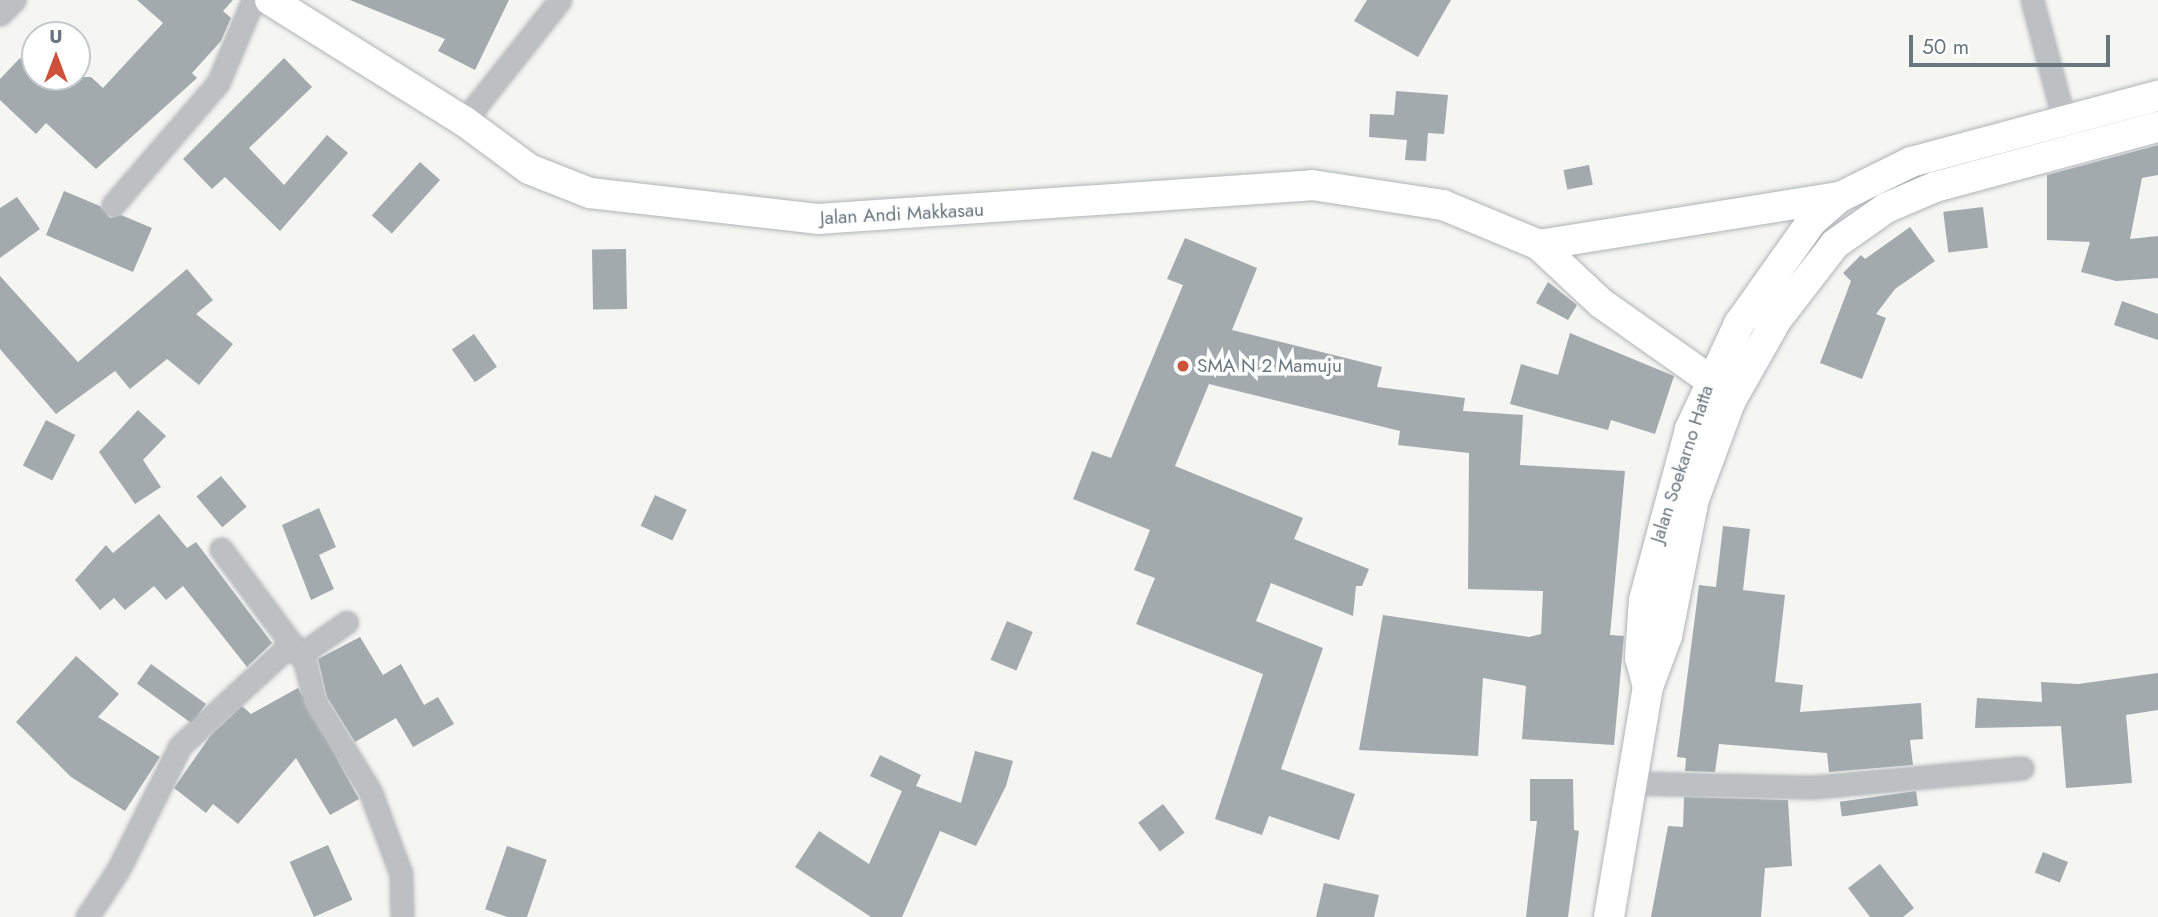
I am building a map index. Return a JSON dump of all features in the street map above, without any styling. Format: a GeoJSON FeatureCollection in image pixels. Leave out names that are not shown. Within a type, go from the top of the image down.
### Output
{"type":"FeatureCollection","features":[{"type":"Feature","properties":{"kind":"street"},"geometry":{"type":"LineString","coordinates":[[0,14],[14,0]]}},
{"type":"Feature","properties":{"kind":"street"},"geometry":{"type":"LineString","coordinates":[[113,205],[218,83],[253,0]]}},
{"type":"Feature","properties":{"kind":"street","name":"Jalan Andi Makkasau"},"geometry":{"type":"LineString","coordinates":[[270,0],[464,121],[528,169],[590,193],[645,203],[818,219],[1312,186],[1443,205],[1539,245]]}},
{"type":"Feature","properties":{"kind":"street"},"geometry":{"type":"LineString","coordinates":[[464,121],[560,0]]}},
{"type":"Feature","properties":{"kind":"street"},"geometry":{"type":"LineString","coordinates":[[2032,0],[2069,137]]}},
{"type":"Feature","properties":{"kind":"street","name":"Jalan Soekarno Hatta"},"geometry":{"type":"LineString","coordinates":[[1609,917],[1648,687],[1667,636],[1694,499],[1730,402],[1777,319],[1856,225],[1935,187],[2069,137],[2158,96]]}},
{"type":"Feature","properties":{"kind":"street","name":"Jalan Soekarno Hatta"},"geometry":{"type":"LineString","coordinates":[[1648,687],[1640,633],[1653,553],[1710,380],[1793,246],[1840,197],[1911,162],[2069,137],[2158,127]]}},
{"type":"Feature","properties":{"kind":"street"},"geometry":{"type":"LineString","coordinates":[[1539,245],[1840,197]]}},
{"type":"Feature","properties":{"kind":"street"},"geometry":{"type":"LineString","coordinates":[[1539,245],[1601,303],[1710,380],[1730,402]]}},
{"type":"Feature","properties":{"kind":"street"},"geometry":{"type":"LineString","coordinates":[[221,548],[296,649],[315,702],[374,803],[401,874],[402,917]]}},
{"type":"Feature","properties":{"kind":"street"},"geometry":{"type":"LineString","coordinates":[[87,917],[118,870],[180,746],[296,649],[347,622]]}},
{"type":"Feature","properties":{"kind":"street"},"geometry":{"type":"LineString","coordinates":[[1632,783],[1814,787],[2022,768]]}},
{"type":"Feature","properties":{"kind":"building"},"geometry":{"type":"Polygon","coordinates":[[[137,0],[233,0],[223,11],[231,18],[221,41],[192,73],[197,78],[96,169],[46,123],[36,134],[0,100],[0,79],[20,58],[21,91],[91,91],[91,77],[103,88],[163,23],[137,0]]]}},
{"type":"Feature","properties":{"kind":"building"},"geometry":{"type":"Polygon","coordinates":[[[350,0],[509,0],[475,70],[438,51],[445,39],[350,0]]]}},
{"type":"Feature","properties":{"kind":"building"},"geometry":{"type":"Polygon","coordinates":[[[1367,0],[1451,0],[1418,57],[1354,21],[1367,0]]]}},
{"type":"Feature","properties":{"kind":"building"},"geometry":{"type":"Polygon","coordinates":[[[284,58],[312,87],[249,148],[284,185],[327,135],[348,153],[280,231],[225,177],[212,189],[183,159],[284,58]]]}},
{"type":"Feature","properties":{"kind":"building"},"geometry":{"type":"Polygon","coordinates":[[[1396,91],[1448,95],[1444,134],[1428,133],[1426,161],[1405,160],[1407,140],[1369,137],[1370,114],[1394,115],[1396,91]]]}},
{"type":"Feature","properties":{"kind":"building"},"geometry":{"type":"Polygon","coordinates":[[[2158,145],[2158,175],[2142,178],[2130,239],[2158,236],[2158,278],[2116,281],[2081,272],[2090,242],[2047,240],[2047,175],[2158,145]]]}},
{"type":"Feature","properties":{"kind":"building"},"geometry":{"type":"Polygon","coordinates":[[[420,162],[440,180],[392,234],[372,216],[420,162]]]}},
{"type":"Feature","properties":{"kind":"building"},"geometry":{"type":"Polygon","coordinates":[[[1589,165],[1593,185],[1567,190],[1563,170],[1589,165]]]}},
{"type":"Feature","properties":{"kind":"building"},"geometry":{"type":"Polygon","coordinates":[[[64,191],[100,206],[110,218],[121,215],[152,228],[133,272],[46,235],[64,191]]]}},
{"type":"Feature","properties":{"kind":"building"},"geometry":{"type":"Polygon","coordinates":[[[17,197],[40,229],[0,258],[0,208],[17,197]]]}},
{"type":"Feature","properties":{"kind":"building"},"geometry":{"type":"Polygon","coordinates":[[[1983,207],[1988,248],[1948,253],[1943,212],[1983,207]]]}},
{"type":"Feature","properties":{"kind":"building"},"geometry":{"type":"Polygon","coordinates":[[[1910,227],[1935,261],[1895,289],[1876,314],[1886,318],[1862,379],[1820,363],[1851,281],[1843,273],[1861,255],[1865,259],[1910,227]]]}},
{"type":"Feature","properties":{"kind":"building"},"geometry":{"type":"Polygon","coordinates":[[[1185,238],[1257,268],[1232,330],[1382,367],[1377,387],[1465,398],[1463,411],[1523,415],[1520,465],[1625,471],[1610,635],[1624,636],[1614,745],[1522,739],[1526,686],[1483,678],[1478,756],[1359,750],[1383,615],[1529,637],[1541,634],[1543,591],[1468,589],[1469,453],[1398,445],[1400,431],[1209,384],[1175,466],[1303,518],[1294,539],[1369,569],[1362,586],[1356,586],[1353,616],[1271,583],[1256,621],[1323,648],[1281,769],[1355,794],[1339,840],[1269,816],[1262,835],[1215,819],[1263,674],[1136,624],[1155,578],[1134,570],[1150,530],[1073,499],[1092,451],[1111,458],[1183,285],[1167,279],[1185,238]]]}},
{"type":"Feature","properties":{"kind":"building"},"geometry":{"type":"Polygon","coordinates":[[[626,249],[627,309],[593,310],[592,250],[626,249]]]}},
{"type":"Feature","properties":{"kind":"building"},"geometry":{"type":"Polygon","coordinates":[[[187,269],[213,300],[196,314],[233,344],[199,385],[167,359],[130,389],[115,371],[56,414],[0,349],[0,276],[78,362],[187,269]]]}},
{"type":"Feature","properties":{"kind":"building"},"geometry":{"type":"Polygon","coordinates":[[[1548,282],[1577,305],[1568,320],[1536,303],[1548,282]]]}},
{"type":"Feature","properties":{"kind":"building"},"geometry":{"type":"Polygon","coordinates":[[[2122,301],[2158,314],[2158,340],[2114,325],[2122,301]]]}},
{"type":"Feature","properties":{"kind":"building"},"geometry":{"type":"Polygon","coordinates":[[[1570,333],[1674,376],[1655,434],[1611,420],[1608,430],[1510,404],[1521,364],[1558,375],[1570,333]]]}},
{"type":"Feature","properties":{"kind":"building"},"geometry":{"type":"Polygon","coordinates":[[[474,334],[497,367],[475,382],[452,349],[474,334]]]}},
{"type":"Feature","properties":{"kind":"building"},"geometry":{"type":"Polygon","coordinates":[[[138,410],[166,436],[143,460],[161,487],[135,504],[99,452],[138,410]]]}},
{"type":"Feature","properties":{"kind":"building"},"geometry":{"type":"Polygon","coordinates":[[[46,420],[75,435],[52,480],[23,465],[46,420]]]}},
{"type":"Feature","properties":{"kind":"building"},"geometry":{"type":"Polygon","coordinates":[[[221,476],[247,507],[222,527],[196,497],[221,476]]]}},
{"type":"Feature","properties":{"kind":"building"},"geometry":{"type":"Polygon","coordinates":[[[655,495],[687,510],[672,541],[641,526],[655,495]]]}},
{"type":"Feature","properties":{"kind":"building"},"geometry":{"type":"Polygon","coordinates":[[[319,508],[336,547],[319,555],[334,589],[311,600],[282,525],[319,508]]]}},
{"type":"Feature","properties":{"kind":"building"},"geometry":{"type":"Polygon","coordinates":[[[159,514],[187,548],[196,542],[272,643],[247,667],[183,586],[166,600],[154,586],[125,610],[114,598],[100,610],[75,580],[106,545],[113,553],[159,514]]]}},
{"type":"Feature","properties":{"kind":"building"},"geometry":{"type":"Polygon","coordinates":[[[1723,526],[1750,529],[1743,590],[1785,595],[1775,682],[1803,685],[1800,712],[1921,703],[1923,739],[1910,740],[1913,765],[1829,772],[1827,753],[1719,744],[1715,772],[1685,771],[1686,758],[1677,757],[1699,585],[1716,587],[1723,526]]]}},
{"type":"Feature","properties":{"kind":"building"},"geometry":{"type":"Polygon","coordinates":[[[1007,621],[1033,632],[1016,671],[991,660],[1007,621]]]}},
{"type":"Feature","properties":{"kind":"building"},"geometry":{"type":"Polygon","coordinates":[[[360,637],[383,675],[401,664],[424,705],[438,697],[454,724],[413,747],[396,718],[355,742],[327,697],[318,659],[360,637]]]}},
{"type":"Feature","properties":{"kind":"building"},"geometry":{"type":"Polygon","coordinates":[[[76,656],[119,694],[98,717],[160,757],[125,811],[71,777],[16,722],[76,656]]]}},
{"type":"Feature","properties":{"kind":"building"},"geometry":{"type":"Polygon","coordinates":[[[151,664],[206,704],[192,723],[137,683],[151,664]]]}},
{"type":"Feature","properties":{"kind":"building"},"geometry":{"type":"Polygon","coordinates":[[[2158,673],[2158,710],[2126,715],[2132,783],[2066,788],[2061,726],[1975,728],[1977,698],[2042,702],[2041,682],[2078,684],[2158,673]]]}},
{"type":"Feature","properties":{"kind":"building"},"geometry":{"type":"Polygon","coordinates":[[[298,688],[359,799],[330,815],[296,758],[238,824],[213,804],[206,813],[174,788],[211,735],[242,706],[251,714],[298,688]]]}},
{"type":"Feature","properties":{"kind":"building"},"geometry":{"type":"Polygon","coordinates":[[[975,751],[1013,761],[1006,786],[976,846],[940,831],[902,917],[871,917],[795,867],[819,831],[869,864],[902,791],[870,776],[880,755],[921,775],[916,786],[961,803],[975,751]]]}},
{"type":"Feature","properties":{"kind":"building"},"geometry":{"type":"Polygon","coordinates":[[[1530,779],[1573,779],[1574,830],[1579,831],[1568,917],[1526,917],[1537,821],[1530,821],[1530,779]]]}},
{"type":"Feature","properties":{"kind":"building"},"geometry":{"type":"Polygon","coordinates":[[[1916,791],[1918,806],[1842,817],[1840,802],[1916,791]]]}},
{"type":"Feature","properties":{"kind":"building"},"geometry":{"type":"Polygon","coordinates":[[[1684,797],[1788,800],[1792,866],[1765,868],[1761,917],[1651,917],[1668,826],[1683,827],[1684,797]]]}},
{"type":"Feature","properties":{"kind":"building"},"geometry":{"type":"Polygon","coordinates":[[[1163,804],[1185,833],[1160,851],[1138,823],[1163,804]]]}},
{"type":"Feature","properties":{"kind":"building"},"geometry":{"type":"Polygon","coordinates":[[[328,845],[352,900],[314,917],[290,862],[328,845]]]}},
{"type":"Feature","properties":{"kind":"building"},"geometry":{"type":"Polygon","coordinates":[[[507,846],[547,860],[527,917],[507,917],[485,909],[507,846]]]}},
{"type":"Feature","properties":{"kind":"building"},"geometry":{"type":"Polygon","coordinates":[[[2043,852],[2068,862],[2060,883],[2035,872],[2043,852]]]}},
{"type":"Feature","properties":{"kind":"building"},"geometry":{"type":"Polygon","coordinates":[[[1880,864],[1914,908],[1903,917],[1870,917],[1848,888],[1880,864]]]}},
{"type":"Feature","properties":{"kind":"building"},"geometry":{"type":"Polygon","coordinates":[[[1324,883],[1379,895],[1374,917],[1316,917],[1324,883]]]}},
{"type":"Feature","properties":{"kind":"place","name":"SMA N 2 Mamuju"},"geometry":{"type":"Point","coordinates":[1183,366]}}]}
